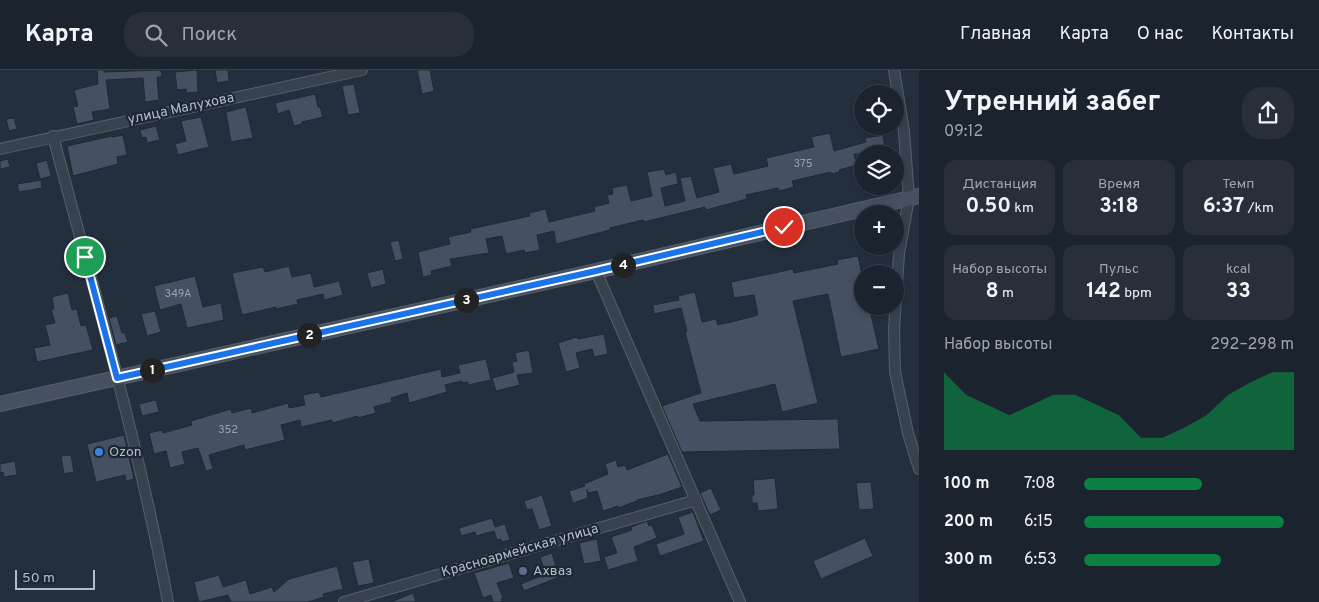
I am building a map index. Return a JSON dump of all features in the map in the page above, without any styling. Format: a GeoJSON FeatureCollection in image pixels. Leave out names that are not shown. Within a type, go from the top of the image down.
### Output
{"type":"FeatureCollection","features":[{"type":"Feature","properties":{"kind":"street","name":"улица Малухова"},"geometry":{"type":"LineString","coordinates":[[0,149],[362,70]]}},
{"type":"Feature","properties":{"kind":"street"},"geometry":{"type":"LineString","coordinates":[[894,70],[914,197],[899,254],[894,329],[895,372],[908,433],[919,469]]}},
{"type":"Feature","properties":{"kind":"street"},"geometry":{"type":"LineString","coordinates":[[53,136],[117,378],[159,551],[168,602]]}},
{"type":"Feature","properties":{"kind":"street"},"geometry":{"type":"LineString","coordinates":[[0,404],[596,271],[914,197]]}},
{"type":"Feature","properties":{"kind":"street"},"geometry":{"type":"LineString","coordinates":[[596,271],[740,602]]}},
{"type":"Feature","properties":{"kind":"street","name":"Красноармейская улица"},"geometry":{"type":"LineString","coordinates":[[344,602],[696,500]]}},
{"type":"Feature","properties":{"kind":"building"},"geometry":{"type":"Polygon","coordinates":[[[97,70],[104,70],[104,72],[161,70],[162,77],[157,77],[159,100],[145,102],[143,78],[106,80],[110,109],[92,112],[94,120],[77,124],[73,107],[78,106],[74,90],[98,84],[97,70]]]}},
{"type":"Feature","properties":{"kind":"building"},"geometry":{"type":"Polygon","coordinates":[[[197,70],[198,92],[186,93],[186,89],[177,90],[175,72],[197,70]]]}},
{"type":"Feature","properties":{"kind":"building"},"geometry":{"type":"Polygon","coordinates":[[[215,70],[228,70],[229,81],[217,83],[215,70]]]}},
{"type":"Feature","properties":{"kind":"building"},"geometry":{"type":"Polygon","coordinates":[[[417,70],[430,70],[434,91],[422,94],[417,70]]]}},
{"type":"Feature","properties":{"kind":"building"},"geometry":{"type":"Polygon","coordinates":[[[354,84],[360,113],[348,115],[342,86],[354,84]]]}},
{"type":"Feature","properties":{"kind":"building"},"geometry":{"type":"Polygon","coordinates":[[[315,94],[323,117],[294,126],[289,110],[278,114],[275,103],[315,94]]]}},
{"type":"Feature","properties":{"kind":"building"},"geometry":{"type":"Polygon","coordinates":[[[246,107],[253,138],[231,142],[226,112],[246,107]]]}},
{"type":"Feature","properties":{"kind":"building"},"geometry":{"type":"Polygon","coordinates":[[[201,117],[209,147],[178,155],[175,144],[186,141],[181,121],[201,117]]]}},
{"type":"Feature","properties":{"kind":"building"},"geometry":{"type":"Polygon","coordinates":[[[14,118],[17,129],[9,131],[6,119],[14,118]]]}},
{"type":"Feature","properties":{"kind":"building"},"geometry":{"type":"Polygon","coordinates":[[[156,126],[160,140],[147,143],[146,137],[142,138],[140,130],[156,126]]]}},
{"type":"Feature","properties":{"kind":"building"},"geometry":{"type":"Polygon","coordinates":[[[830,133],[834,151],[854,145],[854,166],[839,170],[840,172],[831,174],[831,172],[792,181],[794,187],[779,191],[778,188],[746,195],[747,199],[706,210],[705,207],[644,222],[643,220],[556,244],[554,231],[537,235],[540,250],[525,253],[524,250],[506,254],[502,236],[486,239],[489,253],[450,259],[452,266],[431,271],[432,275],[423,277],[418,252],[450,244],[448,237],[471,232],[470,229],[530,216],[529,213],[546,209],[549,222],[595,211],[594,207],[609,203],[607,195],[613,194],[612,188],[627,185],[631,201],[652,196],[647,172],[664,169],[666,175],[676,172],[678,184],[661,188],[665,206],[685,201],[680,178],[691,176],[697,198],[719,192],[713,168],[731,164],[734,174],[768,166],[766,158],[814,147],[811,137],[830,133]]]}},
{"type":"Feature","properties":{"kind":"building"},"geometry":{"type":"Polygon","coordinates":[[[123,135],[127,155],[117,157],[118,164],[73,176],[67,146],[123,135]]]}},
{"type":"Feature","properties":{"kind":"building"},"geometry":{"type":"Polygon","coordinates":[[[883,135],[885,145],[855,145],[866,142],[865,138],[883,135]]]}},
{"type":"Feature","properties":{"kind":"building"},"geometry":{"type":"Polygon","coordinates":[[[8,159],[10,167],[0,169],[0,161],[8,159]]]}},
{"type":"Feature","properties":{"kind":"building"},"geometry":{"type":"Polygon","coordinates":[[[47,160],[51,176],[40,179],[36,163],[47,160]]]}},
{"type":"Feature","properties":{"kind":"building"},"geometry":{"type":"Polygon","coordinates":[[[41,180],[42,188],[19,192],[17,184],[41,180]]]}},
{"type":"Feature","properties":{"kind":"building"},"geometry":{"type":"Polygon","coordinates":[[[399,240],[403,259],[395,261],[390,242],[399,240]]]}},
{"type":"Feature","properties":{"kind":"building"},"geometry":{"type":"Polygon","coordinates":[[[858,256],[860,265],[854,265],[854,315],[871,315],[879,349],[841,357],[828,294],[793,301],[818,403],[782,412],[775,384],[693,404],[700,421],[838,419],[840,449],[682,452],[662,406],[701,393],[685,332],[687,331],[681,308],[654,314],[653,305],[679,300],[678,296],[695,292],[702,322],[716,319],[718,325],[739,320],[758,315],[754,295],[734,298],[731,282],[793,269],[794,273],[838,264],[837,260],[858,256]]]}},
{"type":"Feature","properties":{"kind":"building"},"geometry":{"type":"Polygon","coordinates":[[[289,266],[292,277],[311,273],[314,287],[339,281],[343,295],[324,300],[323,294],[297,300],[298,304],[242,315],[232,273],[263,267],[265,272],[289,266]]]}},
{"type":"Feature","properties":{"kind":"building"},"geometry":{"type":"Polygon","coordinates":[[[383,269],[386,284],[371,288],[367,273],[383,269]]]}},
{"type":"Feature","properties":{"kind":"building"},"geometry":{"type":"Polygon","coordinates":[[[195,276],[203,307],[221,303],[224,320],[187,328],[181,304],[160,310],[154,286],[195,276]]]}},
{"type":"Feature","properties":{"kind":"building"},"geometry":{"type":"Polygon","coordinates":[[[68,293],[72,310],[77,309],[81,326],[86,325],[93,350],[37,362],[34,348],[50,345],[45,325],[55,323],[51,309],[54,309],[52,297],[68,293]]]}},
{"type":"Feature","properties":{"kind":"building"},"geometry":{"type":"Polygon","coordinates":[[[155,311],[161,332],[147,336],[141,314],[155,311]]]}},
{"type":"Feature","properties":{"kind":"building"},"geometry":{"type":"Polygon","coordinates":[[[117,316],[122,333],[125,333],[128,342],[116,345],[109,318],[117,316]]]}},
{"type":"Feature","properties":{"kind":"building"},"geometry":{"type":"Polygon","coordinates":[[[604,334],[608,354],[594,357],[592,349],[576,353],[580,368],[566,372],[558,343],[577,337],[578,339],[604,334]]]}},
{"type":"Feature","properties":{"kind":"building"},"geometry":{"type":"Polygon","coordinates":[[[529,350],[533,373],[517,375],[520,385],[496,391],[492,378],[514,372],[512,362],[517,361],[515,353],[529,350]]]}},
{"type":"Feature","properties":{"kind":"building"},"geometry":{"type":"Polygon","coordinates":[[[486,359],[491,380],[468,385],[468,382],[462,383],[462,381],[445,385],[447,392],[409,403],[407,393],[391,398],[392,402],[374,407],[376,413],[358,418],[358,416],[332,423],[332,420],[301,427],[300,420],[281,425],[285,440],[245,450],[244,445],[209,455],[213,469],[206,471],[198,448],[182,452],[185,464],[170,468],[166,451],[154,454],[149,433],[162,430],[163,433],[192,425],[191,421],[231,409],[232,413],[251,408],[252,413],[288,403],[289,408],[305,405],[303,395],[319,392],[321,397],[441,369],[442,377],[460,373],[458,365],[486,359]]]}},
{"type":"Feature","properties":{"kind":"building"},"geometry":{"type":"Polygon","coordinates":[[[156,400],[159,412],[142,416],[139,404],[156,400]]]}},
{"type":"Feature","properties":{"kind":"building"},"geometry":{"type":"Polygon","coordinates":[[[124,435],[134,479],[126,481],[125,475],[96,482],[87,444],[124,435]]]}},
{"type":"Feature","properties":{"kind":"building"},"geometry":{"type":"Polygon","coordinates":[[[668,454],[682,487],[603,511],[597,491],[588,493],[587,489],[588,498],[573,503],[569,491],[585,486],[584,484],[608,474],[605,464],[616,460],[618,467],[625,465],[627,470],[668,454]]]}},
{"type":"Feature","properties":{"kind":"building"},"geometry":{"type":"Polygon","coordinates":[[[71,455],[74,472],[64,474],[61,456],[71,455]]]}},
{"type":"Feature","properties":{"kind":"building"},"geometry":{"type":"Polygon","coordinates":[[[15,461],[17,475],[4,477],[3,472],[0,473],[0,464],[15,461]]]}},
{"type":"Feature","properties":{"kind":"building"},"geometry":{"type":"Polygon","coordinates":[[[775,478],[778,509],[758,511],[757,503],[752,503],[752,495],[754,495],[753,480],[775,478]]]}},
{"type":"Feature","properties":{"kind":"building"},"geometry":{"type":"Polygon","coordinates":[[[871,482],[874,509],[859,510],[856,483],[871,482]]]}},
{"type":"Feature","properties":{"kind":"building"},"geometry":{"type":"Polygon","coordinates":[[[711,488],[721,510],[710,515],[700,493],[711,488]]]}},
{"type":"Feature","properties":{"kind":"building"},"geometry":{"type":"Polygon","coordinates":[[[542,495],[552,526],[539,530],[532,509],[527,510],[524,501],[542,495]]]}},
{"type":"Feature","properties":{"kind":"building"},"geometry":{"type":"Polygon","coordinates":[[[693,512],[704,541],[660,556],[656,544],[684,534],[678,517],[693,512]]]}},
{"type":"Feature","properties":{"kind":"building"},"geometry":{"type":"Polygon","coordinates":[[[492,518],[495,527],[505,524],[510,540],[502,542],[501,539],[497,540],[494,531],[476,536],[475,532],[461,536],[459,528],[492,518]]]}},
{"type":"Feature","properties":{"kind":"building"},"geometry":{"type":"Polygon","coordinates":[[[647,521],[649,526],[652,525],[657,538],[634,547],[638,561],[608,570],[604,557],[617,553],[611,537],[632,530],[631,527],[647,521]]]}},
{"type":"Feature","properties":{"kind":"building"},"geometry":{"type":"Polygon","coordinates":[[[865,538],[873,556],[821,579],[813,561],[865,538]]]}},
{"type":"Feature","properties":{"kind":"building"},"geometry":{"type":"Polygon","coordinates":[[[597,539],[601,561],[584,564],[579,543],[597,539]]]}},
{"type":"Feature","properties":{"kind":"building"},"geometry":{"type":"Polygon","coordinates":[[[552,553],[559,577],[524,591],[521,584],[546,574],[540,557],[552,553]]]}},
{"type":"Feature","properties":{"kind":"building"},"geometry":{"type":"Polygon","coordinates":[[[369,559],[374,583],[358,586],[352,562],[369,559]]]}},
{"type":"Feature","properties":{"kind":"building"},"geometry":{"type":"Polygon","coordinates":[[[509,563],[514,578],[497,583],[503,598],[501,599],[502,602],[493,602],[491,595],[483,598],[474,573],[509,563]]]}},
{"type":"Feature","properties":{"kind":"building"},"geometry":{"type":"Polygon","coordinates":[[[337,566],[343,589],[323,594],[324,597],[308,602],[231,602],[228,595],[199,602],[194,582],[219,575],[223,587],[246,580],[250,594],[272,587],[274,592],[289,579],[337,566]]]}},
{"type":"Feature","properties":{"kind":"building"},"geometry":{"type":"Polygon","coordinates":[[[413,593],[416,602],[391,602],[413,593]]]}},
{"type":"Feature","properties":{"kind":"place","name":"Ozon"},"geometry":{"type":"Point","coordinates":[99,452]}},
{"type":"Feature","properties":{"kind":"place","name":"Ахваз"},"geometry":{"type":"Point","coordinates":[523,571]}},
{"type":"Feature","properties":{"kind":"route"},"geometry":{"type":"LineString","coordinates":[[85,257],[117,378],[784,227]]}}]}
